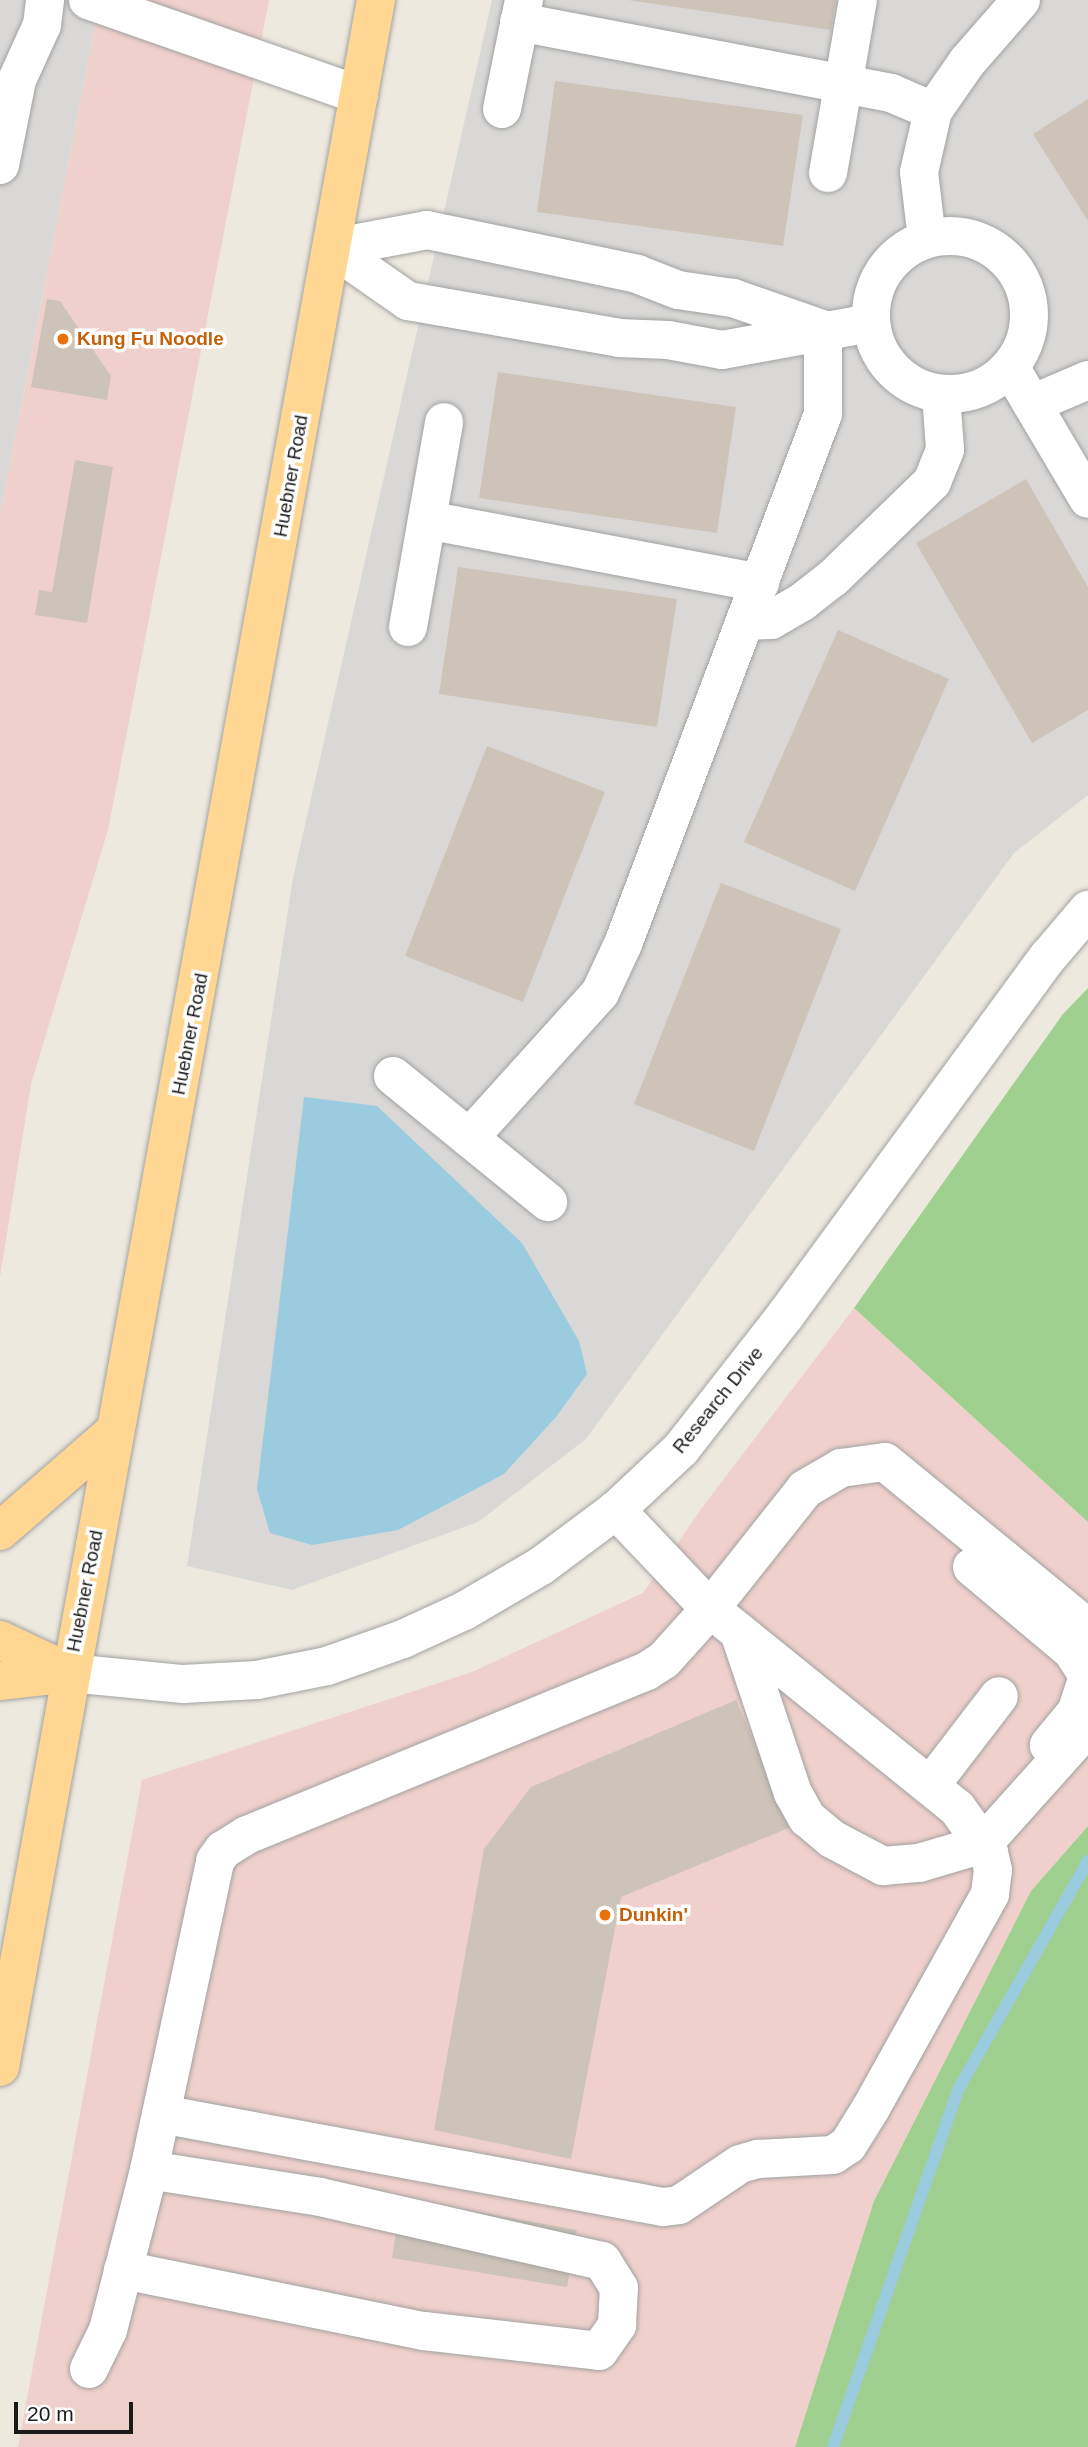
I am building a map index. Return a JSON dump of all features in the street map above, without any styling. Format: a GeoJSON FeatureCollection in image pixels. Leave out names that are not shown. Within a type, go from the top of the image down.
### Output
{"type":"FeatureCollection","features":[{"type":"Feature","properties":{"kind":"main road","name":"Huebner Road"},"geometry":{"type":"LineString","coordinates":[[0,2067],[376,0]]}},
{"type":"Feature","properties":{"kind":"main road"},"geometry":{"type":"LineString","coordinates":[[0,1531],[116,1431]]}},
{"type":"Feature","properties":{"kind":"main road","name":"Research Drive"},"geometry":{"type":"LineString","coordinates":[[0,1640],[70,1673]]}},
{"type":"Feature","properties":{"kind":"main road","name":"Research Drive"},"geometry":{"type":"LineString","coordinates":[[0,1681],[70,1673]]}},
{"type":"Feature","properties":{"kind":"street"},"geometry":{"type":"LineString","coordinates":[[0,165],[17,80],[42,25],[45,0]]}},
{"type":"Feature","properties":{"kind":"street"},"geometry":{"type":"LineString","coordinates":[[88,0],[359,95]]}},
{"type":"Feature","properties":{"kind":"street"},"geometry":{"type":"LineString","coordinates":[[828,173],[858,0]]}},
{"type":"Feature","properties":{"kind":"street"},"geometry":{"type":"LineString","coordinates":[[927,240],[919,172],[933,111],[967,62],[1021,0]]}},
{"type":"Feature","properties":{"kind":"street"},"geometry":{"type":"LineString","coordinates":[[502,109],[522,11],[891,93],[933,111]]}},
{"type":"Feature","properties":{"kind":"street"},"geometry":{"type":"LineString","coordinates":[[332,247],[428,230],[637,274],[678,290],[733,298],[824,330]]}},
{"type":"Feature","properties":{"kind":"street"},"geometry":{"type":"LineString","coordinates":[[948,236],[970,238],[990,246],[1007,260],[1020,277],[1028,297],[1030,318],[1026,340],[1010,367],[984,387],[963,394],[941,394],[920,389],[902,378],[886,363],[876,344],[871,323],[872,302],[885,272],[907,249],[927,240],[948,236]]}},
{"type":"Feature","properties":{"kind":"street"},"geometry":{"type":"LineString","coordinates":[[332,247],[408,301],[619,338],[668,340],[722,350],[871,323]]}},
{"type":"Feature","properties":{"kind":"street"},"geometry":{"type":"LineString","coordinates":[[644,339],[654,281]]}},
{"type":"Feature","properties":{"kind":"street"},"geometry":{"type":"LineString","coordinates":[[469,1138],[600,993],[623,944],[823,414],[824,330]]}},
{"type":"Feature","properties":{"kind":"street"},"geometry":{"type":"LineString","coordinates":[[1010,367],[1088,499]]}},
{"type":"Feature","properties":{"kind":"street"},"geometry":{"type":"LineString","coordinates":[[1032,404],[1088,380]]}},
{"type":"Feature","properties":{"kind":"street"},"geometry":{"type":"LineString","coordinates":[[745,621],[772,620],[802,602],[833,578],[932,482],[945,449],[941,394]]}},
{"type":"Feature","properties":{"kind":"street"},"geometry":{"type":"LineString","coordinates":[[408,628],[444,422]]}},
{"type":"Feature","properties":{"kind":"street"},"geometry":{"type":"LineString","coordinates":[[427,520],[760,583]]}},
{"type":"Feature","properties":{"kind":"street","name":"Research Drive"},"geometry":{"type":"LineString","coordinates":[[70,1673],[183,1684],[257,1680],[327,1666],[403,1639],[464,1611],[541,1566],[616,1510],[681,1449],[785,1316],[1048,957],[1088,910]]}},
{"type":"Feature","properties":{"kind":"street"},"geometry":{"type":"LineString","coordinates":[[393,1076],[548,1202]]}},
{"type":"Feature","properties":{"kind":"street"},"geometry":{"type":"LineString","coordinates":[[89,2369],[108,2330],[149,2170],[210,1874],[223,1850],[247,1835],[647,1671],[725,1620],[805,1489],[841,1468],[885,1462],[1088,1628]]}},
{"type":"Feature","properties":{"kind":"street"},"geometry":{"type":"LineString","coordinates":[[852,1467],[1072,1651],[1088,1676],[1076,1712],[979,1838]]}},
{"type":"Feature","properties":{"kind":"street"},"geometry":{"type":"LineString","coordinates":[[161,2114],[663,2207],[679,2205],[740,2164],[758,2159],[832,2155],[848,2145],[990,1894],[993,1870],[989,1852],[957,1808],[725,1620],[616,1510]]}},
{"type":"Feature","properties":{"kind":"street"},"geometry":{"type":"LineString","coordinates":[[725,1620],[793,1793],[807,1818],[832,1839],[883,1866],[919,1863],[979,1838],[1088,1727]]}},
{"type":"Feature","properties":{"kind":"street"},"geometry":{"type":"LineString","coordinates":[[930,1786],[999,1696]]}},
{"type":"Feature","properties":{"kind":"street"},"geometry":{"type":"LineString","coordinates":[[123,2270],[424,2331],[599,2351],[617,2325],[619,2288],[602,2261],[321,2197],[149,2170]]}},
{"type":"Feature","properties":{"kind":"shaded area"},"geometry":{"type":"Polygon","coordinates":[[[0,0],[100,0],[0,516],[0,0]]]}},
{"type":"Feature","properties":{"kind":"shaded area"},"geometry":{"type":"Polygon","coordinates":[[[100,0],[269,0],[108,830],[31,1084],[0,1277],[0,516],[100,0]]]}},
{"type":"Feature","properties":{"kind":"shaded area"},"geometry":{"type":"Polygon","coordinates":[[[492,0],[1088,0],[1088,795],[1014,853],[586,1439],[478,1522],[292,1590],[187,1566],[293,878],[492,0]]]}},
{"type":"Feature","properties":{"kind":"shaded area"},"geometry":{"type":"Polygon","coordinates":[[[854,1308],[1088,1522],[1088,1826],[1031,1891],[874,2201],[795,2447],[18,2447],[142,1780],[472,1672],[643,1593],[701,1509],[854,1308]]]}},
{"type":"Feature","properties":{"kind":"green space"},"geometry":{"type":"Polygon","coordinates":[[[1088,988],[1088,1522],[854,1308],[1063,1014],[1088,988]]]}},
{"type":"Feature","properties":{"kind":"green space"},"geometry":{"type":"Polygon","coordinates":[[[1088,1826],[1088,2447],[795,2447],[874,2201],[1031,1891],[1088,1826]]]}},
{"type":"Feature","properties":{"kind":"water"},"geometry":{"type":"Polygon","coordinates":[[[304,1097],[377,1106],[522,1243],[579,1341],[587,1374],[556,1417],[504,1474],[398,1530],[312,1545],[270,1533],[257,1489],[304,1097]]]}},
{"type":"Feature","properties":{"kind":"building"},"geometry":{"type":"Polygon","coordinates":[[[628,0],[836,0],[831,30],[628,0]]]}},
{"type":"Feature","properties":{"kind":"building"},"geometry":{"type":"Polygon","coordinates":[[[555,81],[803,115],[783,246],[537,212],[555,81]]]}},
{"type":"Feature","properties":{"kind":"building"},"geometry":{"type":"Polygon","coordinates":[[[1088,99],[1088,221],[1033,134],[1088,99]]]}},
{"type":"Feature","properties":{"kind":"building","name":"Kung Fu Noodle"},"geometry":{"type":"Polygon","coordinates":[[[47,299],[60,301],[111,376],[107,400],[31,387],[47,299]]]}},
{"type":"Feature","properties":{"kind":"building"},"geometry":{"type":"Polygon","coordinates":[[[498,372],[736,407],[717,533],[479,498],[498,372]]]}},
{"type":"Feature","properties":{"kind":"building"},"geometry":{"type":"Polygon","coordinates":[[[75,460],[113,467],[87,623],[35,615],[39,590],[52,592],[75,460]]]}},
{"type":"Feature","properties":{"kind":"building"},"geometry":{"type":"Polygon","coordinates":[[[1026,479],[1088,587],[1088,710],[1032,743],[916,543],[1026,479]]]}},
{"type":"Feature","properties":{"kind":"building"},"geometry":{"type":"Polygon","coordinates":[[[458,567],[677,599],[657,727],[439,694],[458,567]]]}},
{"type":"Feature","properties":{"kind":"building"},"geometry":{"type":"Polygon","coordinates":[[[838,630],[949,679],[855,891],[744,842],[838,630]]]}},
{"type":"Feature","properties":{"kind":"building"},"geometry":{"type":"Polygon","coordinates":[[[487,746],[605,792],[523,1002],[405,956],[487,746]]]}},
{"type":"Feature","properties":{"kind":"building"},"geometry":{"type":"Polygon","coordinates":[[[721,883],[841,929],[754,1151],[634,1104],[721,883]]]}},
{"type":"Feature","properties":{"kind":"building"},"geometry":{"type":"Polygon","coordinates":[[[736,1700],[791,1827],[621,1897],[571,2159],[434,2130],[484,1849],[531,1787],[736,1700]]]}},
{"type":"Feature","properties":{"kind":"building"},"geometry":{"type":"Polygon","coordinates":[[[401,2198],[577,2230],[567,2287],[392,2258],[401,2198]]]}},
{"type":"Feature","properties":{"kind":"waterway"},"geometry":{"type":"LineString","coordinates":[[833,2447],[959,2088],[1088,1861]]}},
{"type":"Feature","properties":{"kind":"place","name":"Kung Fu Noodle"},"geometry":{"type":"Point","coordinates":[63,339]}},
{"type":"Feature","properties":{"kind":"place","name":"Dunkin'"},"geometry":{"type":"Point","coordinates":[605,1915]}}]}
